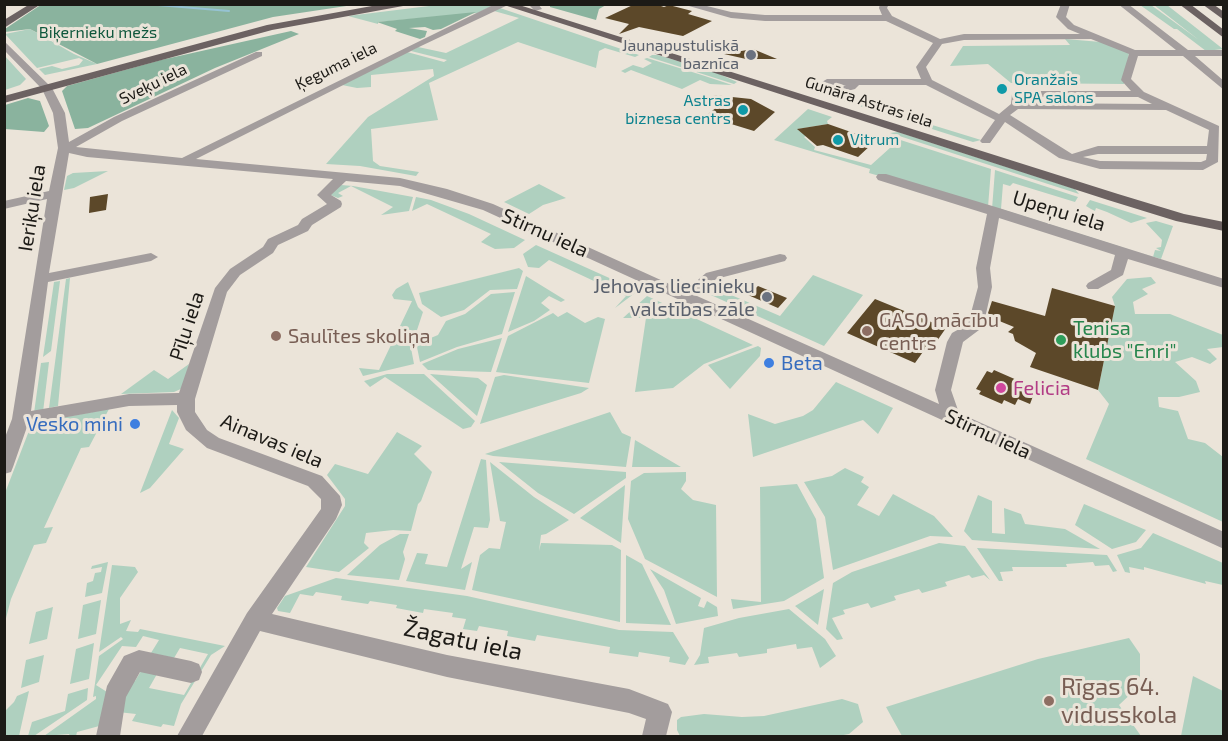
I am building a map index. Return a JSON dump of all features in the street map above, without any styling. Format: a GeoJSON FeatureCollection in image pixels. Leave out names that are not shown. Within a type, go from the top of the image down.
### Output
{"type":"FeatureCollection","features":[{"type":"Feature","properties":{"kind":"main road"},"geometry":{"type":"LineString","coordinates":[[4,25],[37,4]]}},
{"type":"Feature","properties":{"kind":"main road"},"geometry":{"type":"LineString","coordinates":[[4,100],[45,86],[258,26],[382,4]]}},
{"type":"Feature","properties":{"kind":"main road"},"geometry":{"type":"LineString","coordinates":[[4,94],[45,86],[271,27],[354,11],[410,4]]}},
{"type":"Feature","properties":{"kind":"main road","name":"Gunāra Astras iela"},"geometry":{"type":"LineString","coordinates":[[505,4],[561,19],[1169,205],[1224,217]]}},
{"type":"Feature","properties":{"kind":"main road","name":"Gunāra Astras iela"},"geometry":{"type":"LineString","coordinates":[[522,4],[535,7],[561,19]]}},
{"type":"Feature","properties":{"kind":"main road"},"geometry":{"type":"LineString","coordinates":[[1183,4],[1224,35]]}},
{"type":"Feature","properties":{"kind":"main road"},"geometry":{"type":"LineString","coordinates":[[1215,8],[1224,17]]}},
{"type":"Feature","properties":{"kind":"main road","name":"Gunāra Astras iela"},"geometry":{"type":"LineString","coordinates":[[982,148],[1181,218],[1224,227]]}},
{"type":"Feature","properties":{"kind":"street","name":"Ķeguma iela"},"geometry":{"type":"LineString","coordinates":[[184,162],[418,44],[505,4]]}},
{"type":"Feature","properties":{"kind":"street"},"geometry":{"type":"LineString","coordinates":[[686,4],[750,17],[888,18],[939,42],[964,37],[1069,30],[1091,36],[1134,54],[1224,53]]}},
{"type":"Feature","properties":{"kind":"street"},"geometry":{"type":"LineString","coordinates":[[885,4],[883,8],[888,18]]}},
{"type":"Feature","properties":{"kind":"street"},"geometry":{"type":"LineString","coordinates":[[1066,4],[1061,17],[1069,30]]}},
{"type":"Feature","properties":{"kind":"street"},"geometry":{"type":"LineString","coordinates":[[1122,4],[1182,49],[1224,87]]}},
{"type":"Feature","properties":{"kind":"street"},"geometry":{"type":"LineString","coordinates":[[939,42],[921,67],[928,86],[960,107],[976,106]]}},
{"type":"Feature","properties":{"kind":"street","name":"Ieriķu iela"},"geometry":{"type":"LineString","coordinates":[[4,44],[45,86],[59,113],[64,148],[55,193],[21,419],[4,467]]}},
{"type":"Feature","properties":{"kind":"street","name":"Sveķu iela"},"geometry":{"type":"LineString","coordinates":[[64,148],[84,140],[118,119],[259,54]]}},
{"type":"Feature","properties":{"kind":"street"},"geometry":{"type":"LineString","coordinates":[[856,82],[911,82],[942,88],[1021,128],[1074,159],[1100,165],[1124,167],[1210,165],[1219,128],[1140,94],[1126,80],[1134,54]]}},
{"type":"Feature","properties":{"kind":"street"},"geometry":{"type":"LineString","coordinates":[[1016,106],[1017,94],[1140,94]]}},
{"type":"Feature","properties":{"kind":"street"},"geometry":{"type":"LineString","coordinates":[[1049,94],[1058,100],[1057,107]]}},
{"type":"Feature","properties":{"kind":"street"},"geometry":{"type":"LineString","coordinates":[[1106,94],[1108,100],[1118,107]]}},
{"type":"Feature","properties":{"kind":"street"},"geometry":{"type":"LineString","coordinates":[[982,148],[1002,118],[1016,106],[1170,107]]}},
{"type":"Feature","properties":{"kind":"street"},"geometry":{"type":"LineString","coordinates":[[1021,128],[1038,128],[1056,143]]}},
{"type":"Feature","properties":{"kind":"street","name":"Stirnu iela"},"geometry":{"type":"LineString","coordinates":[[64,148],[184,162],[400,182],[442,192],[488,207],[1224,540]]}},
{"type":"Feature","properties":{"kind":"street"},"geometry":{"type":"LineString","coordinates":[[1107,150],[1120,158],[1124,167]]}},
{"type":"Feature","properties":{"kind":"street"},"geometry":{"type":"LineString","coordinates":[[1164,150],[1167,158],[1181,166]]}},
{"type":"Feature","properties":{"kind":"street"},"geometry":{"type":"LineString","coordinates":[[1074,159],[1078,154],[1086,151],[1214,150]]}},
{"type":"Feature","properties":{"kind":"street","name":"Pīļu iela"},"geometry":{"type":"LineString","coordinates":[[186,399],[220,291],[235,272],[268,250],[279,246],[286,238],[336,204],[323,195],[344,176]]}},
{"type":"Feature","properties":{"kind":"street","name":"Upeņu iela"},"geometry":{"type":"LineString","coordinates":[[882,177],[1224,284]]}},
{"type":"Feature","properties":{"kind":"street"},"geometry":{"type":"LineString","coordinates":[[4,205],[55,193]]}},
{"type":"Feature","properties":{"kind":"street"},"geometry":{"type":"LineString","coordinates":[[951,416],[943,390],[958,337],[975,327],[985,287],[983,268],[994,211]]}},
{"type":"Feature","properties":{"kind":"street"},"geometry":{"type":"LineString","coordinates":[[1093,286],[1118,272],[1123,251]]}},
{"type":"Feature","properties":{"kind":"street"},"geometry":{"type":"LineString","coordinates":[[42,279],[152,257]]}},
{"type":"Feature","properties":{"kind":"street"},"geometry":{"type":"LineString","coordinates":[[687,297],[711,276],[780,258]]}},
{"type":"Feature","properties":{"kind":"street"},"geometry":{"type":"LineString","coordinates":[[913,399],[943,390]]}},
{"type":"Feature","properties":{"kind":"street"},"geometry":{"type":"LineString","coordinates":[[21,419],[129,400],[186,399]]}},
{"type":"Feature","properties":{"kind":"street","name":"Ainavas iela"},"geometry":{"type":"LineString","coordinates":[[186,399],[186,412],[192,425],[201,435],[213,443],[315,481],[330,496],[332,505],[329,513],[255,620]]}},
{"type":"Feature","properties":{"kind":"street"},"geometry":{"type":"LineString","coordinates":[[189,736],[255,620]]}},
{"type":"Feature","properties":{"kind":"street","name":"Žagatu iela"},"geometry":{"type":"LineString","coordinates":[[255,620],[447,666],[629,701],[660,712],[654,736]]}},
{"type":"Feature","properties":{"kind":"street"},"geometry":{"type":"LineString","coordinates":[[108,736],[115,694],[132,664],[140,661],[191,672]]}},
{"type":"Feature","properties":{"kind":"green space","name":"Biķernieku mežs"},"geometry":{"type":"Polygon","coordinates":[[[42,4],[353,5],[273,17],[97,64],[30,29],[5,32],[5,29],[42,4]]]}},
{"type":"Feature","properties":{"kind":"green space"},"geometry":{"type":"Polygon","coordinates":[[[487,4],[492,6],[418,42],[477,13],[378,22],[378,24],[348,16],[437,5],[487,4]]]}},
{"type":"Feature","properties":{"kind":"green space"},"geometry":{"type":"Polygon","coordinates":[[[550,5],[606,5],[599,9],[596,20],[550,7],[550,5]]]}},
{"type":"Feature","properties":{"kind":"green space"},"geometry":{"type":"Polygon","coordinates":[[[1140,5],[1151,5],[1199,40],[1154,5],[1167,5],[1223,49],[1206,51],[1140,5]]]}},
{"type":"Feature","properties":{"kind":"green space"},"geometry":{"type":"Polygon","coordinates":[[[500,8],[639,55],[635,57],[605,48],[599,51],[596,68],[518,42],[429,83],[438,120],[371,129],[373,161],[380,166],[419,172],[416,176],[360,166],[326,164],[368,117],[434,76],[433,69],[371,75],[371,87],[357,88],[342,85],[407,52],[444,62],[447,60],[411,51],[418,47],[446,53],[519,18],[494,11],[500,8]]]}},
{"type":"Feature","properties":{"kind":"green space"},"geometry":{"type":"Polygon","coordinates":[[[476,12],[441,29],[409,28],[427,31],[425,37],[420,39],[377,22],[476,12]]]}},
{"type":"Feature","properties":{"kind":"green space"},"geometry":{"type":"Polygon","coordinates":[[[30,29],[97,64],[45,75],[39,69],[52,66],[62,69],[79,65],[83,60],[79,58],[37,68],[5,34],[30,29]]]}},
{"type":"Feature","properties":{"kind":"green space"},"geometry":{"type":"Polygon","coordinates":[[[291,31],[299,34],[215,68],[88,128],[75,129],[62,91],[67,86],[161,60],[291,31]]]}},
{"type":"Feature","properties":{"kind":"green space"},"geometry":{"type":"Polygon","coordinates":[[[1065,39],[1101,42],[1129,53],[1124,84],[1011,83],[988,64],[950,66],[963,46],[1070,45],[1065,39]]]}},
{"type":"Feature","properties":{"kind":"green space"},"geometry":{"type":"Polygon","coordinates":[[[4,55],[26,79],[20,85],[5,90],[4,55]]]}},
{"type":"Feature","properties":{"kind":"green space"},"geometry":{"type":"Polygon","coordinates":[[[652,55],[717,73],[737,82],[734,84],[649,57],[652,55]]]}},
{"type":"Feature","properties":{"kind":"green space"},"geometry":{"type":"Polygon","coordinates":[[[647,58],[732,85],[710,84],[700,80],[682,89],[631,70],[625,73],[621,71],[633,65],[643,68],[652,63],[644,59],[647,58]]]}},
{"type":"Feature","properties":{"kind":"green space"},"geometry":{"type":"Polygon","coordinates":[[[838,96],[981,140],[973,142],[831,97],[838,96]]]}},
{"type":"Feature","properties":{"kind":"green space"},"geometry":{"type":"Polygon","coordinates":[[[28,98],[40,101],[49,126],[44,132],[5,129],[5,105],[28,98]]]}},
{"type":"Feature","properties":{"kind":"green space"},"geometry":{"type":"Polygon","coordinates":[[[808,109],[832,117],[827,121],[828,124],[798,129],[815,147],[814,150],[871,165],[891,147],[884,143],[888,136],[991,169],[988,207],[869,173],[870,169],[774,140],[808,109]]]}},
{"type":"Feature","properties":{"kind":"green space"},"geometry":{"type":"Polygon","coordinates":[[[898,132],[1075,189],[1079,194],[890,133],[898,132]]]}},
{"type":"Feature","properties":{"kind":"green space"},"geometry":{"type":"Polygon","coordinates":[[[995,170],[1078,197],[1075,202],[1013,183],[1010,186],[1003,184],[1001,209],[1135,251],[992,209],[995,170]]]}},
{"type":"Feature","properties":{"kind":"green space"},"geometry":{"type":"Polygon","coordinates":[[[108,171],[74,188],[64,190],[67,176],[73,173],[108,171]]]}},
{"type":"Feature","properties":{"kind":"green space"},"geometry":{"type":"Polygon","coordinates":[[[539,184],[566,198],[543,205],[529,214],[504,202],[539,184]]]}},
{"type":"Feature","properties":{"kind":"green space"},"geometry":{"type":"Polygon","coordinates":[[[341,185],[353,186],[413,197],[409,211],[381,215],[393,207],[351,186],[338,193],[343,196],[338,198],[328,194],[341,185]]]}},
{"type":"Feature","properties":{"kind":"green space"},"geometry":{"type":"Polygon","coordinates":[[[416,197],[469,214],[525,240],[514,248],[495,249],[481,242],[491,234],[427,204],[412,211],[416,197]]]}},
{"type":"Feature","properties":{"kind":"green space"},"geometry":{"type":"Polygon","coordinates":[[[1090,200],[1147,218],[1131,223],[1096,208],[1095,211],[1091,209],[1086,206],[1090,200]]]}},
{"type":"Feature","properties":{"kind":"green space"},"geometry":{"type":"Polygon","coordinates":[[[1156,221],[1173,226],[1161,259],[1153,257],[1155,250],[1161,251],[1156,248],[1161,247],[1162,240],[1146,223],[1156,221]]]}},
{"type":"Feature","properties":{"kind":"green space"},"geometry":{"type":"Polygon","coordinates":[[[536,245],[636,290],[635,293],[615,308],[626,296],[549,260],[539,268],[528,267],[523,254],[536,245]]]}},
{"type":"Feature","properties":{"kind":"green space"},"geometry":{"type":"Polygon","coordinates":[[[519,268],[523,271],[517,289],[490,290],[464,310],[441,317],[422,304],[419,293],[519,268]]]}},
{"type":"Feature","properties":{"kind":"green space"},"geometry":{"type":"Polygon","coordinates":[[[813,275],[863,295],[824,346],[702,291],[708,285],[780,316],[813,275]]]}},
{"type":"Feature","properties":{"kind":"green space"},"geometry":{"type":"Polygon","coordinates":[[[526,276],[565,300],[561,302],[549,296],[541,303],[550,310],[534,321],[508,332],[526,276]]]}},
{"type":"Feature","properties":{"kind":"green space"},"geometry":{"type":"Polygon","coordinates":[[[1151,277],[1156,283],[1142,289],[1148,294],[1133,302],[1135,314],[1170,314],[1223,335],[1223,347],[1207,349],[1217,359],[1210,364],[1192,357],[1175,362],[1196,381],[1200,392],[1179,397],[1158,397],[1159,407],[1178,411],[1188,439],[1205,443],[1223,457],[1223,522],[1086,459],[1109,404],[1098,390],[1115,306],[1112,297],[1127,279],[1151,277]]]}},
{"type":"Feature","properties":{"kind":"green space"},"geometry":{"type":"Polygon","coordinates":[[[70,278],[58,406],[49,408],[66,279],[70,278]]]}},
{"type":"Feature","properties":{"kind":"green space"},"geometry":{"type":"Polygon","coordinates":[[[60,281],[51,351],[43,357],[54,282],[60,281]]]}},
{"type":"Feature","properties":{"kind":"green space"},"geometry":{"type":"Polygon","coordinates":[[[408,282],[418,307],[423,312],[411,348],[414,364],[363,376],[359,368],[379,370],[412,301],[394,299],[392,295],[396,289],[408,282]]]}},
{"type":"Feature","properties":{"kind":"green space"},"geometry":{"type":"Polygon","coordinates":[[[515,292],[502,334],[457,347],[420,362],[417,347],[421,342],[438,335],[446,321],[465,314],[491,294],[515,292]]]}},
{"type":"Feature","properties":{"kind":"green space"},"geometry":{"type":"Polygon","coordinates":[[[647,296],[753,345],[704,364],[673,388],[635,392],[646,318],[623,318],[647,296]]]}},
{"type":"Feature","properties":{"kind":"green space"},"geometry":{"type":"Polygon","coordinates":[[[567,312],[585,323],[598,317],[605,319],[589,383],[496,372],[508,336],[553,313],[558,317],[567,312]]]}},
{"type":"Feature","properties":{"kind":"green space"},"geometry":{"type":"Polygon","coordinates":[[[502,338],[491,372],[428,370],[422,364],[458,349],[502,338]]]}},
{"type":"Feature","properties":{"kind":"green space"},"geometry":{"type":"Polygon","coordinates":[[[758,346],[761,348],[760,356],[730,389],[708,365],[758,346]]]}},
{"type":"Feature","properties":{"kind":"green space"},"geometry":{"type":"Polygon","coordinates":[[[49,362],[43,412],[34,413],[41,363],[49,362]]]}},
{"type":"Feature","properties":{"kind":"green space"},"geometry":{"type":"Polygon","coordinates":[[[189,364],[183,388],[174,392],[121,394],[154,370],[168,379],[189,364]]]}},
{"type":"Feature","properties":{"kind":"green space"},"geometry":{"type":"Polygon","coordinates":[[[387,374],[424,374],[475,421],[471,427],[463,429],[385,377],[370,387],[364,381],[387,374]]]}},
{"type":"Feature","properties":{"kind":"green space"},"geometry":{"type":"Polygon","coordinates":[[[430,374],[478,378],[487,385],[477,416],[430,374]]]}},
{"type":"Feature","properties":{"kind":"green space"},"geometry":{"type":"Polygon","coordinates":[[[504,375],[589,388],[581,393],[480,424],[495,377],[504,375]]]}},
{"type":"Feature","properties":{"kind":"green space"},"geometry":{"type":"Polygon","coordinates":[[[836,382],[893,408],[878,434],[863,420],[753,457],[748,414],[775,424],[803,416],[813,410],[836,382]]]}},
{"type":"Feature","properties":{"kind":"green space"},"geometry":{"type":"Polygon","coordinates":[[[109,409],[89,447],[81,448],[44,528],[53,527],[46,543],[34,545],[11,599],[5,622],[5,493],[32,423],[109,409]]]}},
{"type":"Feature","properties":{"kind":"green space"},"geometry":{"type":"Polygon","coordinates":[[[172,410],[179,418],[169,444],[184,449],[150,488],[140,493],[172,410]]]}},
{"type":"Feature","properties":{"kind":"green space"},"geometry":{"type":"Polygon","coordinates":[[[610,412],[622,433],[631,437],[626,467],[485,454],[610,412]]]}},
{"type":"Feature","properties":{"kind":"green space"},"geometry":{"type":"Polygon","coordinates":[[[397,432],[422,446],[414,454],[432,472],[418,504],[411,531],[366,533],[364,543],[369,548],[339,572],[306,567],[345,506],[345,499],[327,475],[335,464],[368,474],[397,432]]]}},
{"type":"Feature","properties":{"kind":"green space"},"geometry":{"type":"Polygon","coordinates":[[[635,440],[681,467],[632,467],[635,440]]]}},
{"type":"Feature","properties":{"kind":"green space"},"geometry":{"type":"Polygon","coordinates":[[[481,459],[486,460],[490,520],[488,528],[474,527],[461,569],[472,562],[465,590],[406,581],[417,553],[428,554],[425,564],[447,567],[481,459]]]}},
{"type":"Feature","properties":{"kind":"green space"},"geometry":{"type":"Polygon","coordinates":[[[490,462],[534,497],[569,520],[541,535],[539,551],[541,543],[612,545],[621,550],[620,622],[472,590],[480,555],[489,548],[500,549],[506,522],[500,521],[490,462]]]}},
{"type":"Feature","properties":{"kind":"green space"},"geometry":{"type":"Polygon","coordinates":[[[499,462],[626,472],[626,478],[574,514],[538,493],[499,462]]]}},
{"type":"Feature","properties":{"kind":"green space"},"geometry":{"type":"Polygon","coordinates":[[[845,468],[864,477],[861,482],[869,487],[857,505],[879,516],[893,494],[934,516],[953,537],[930,536],[833,570],[825,517],[804,482],[832,476],[845,468]]]}},
{"type":"Feature","properties":{"kind":"green space"},"geometry":{"type":"Polygon","coordinates":[[[686,472],[686,481],[681,489],[693,500],[716,505],[717,597],[645,559],[628,519],[631,481],[644,473],[686,472]]]}},
{"type":"Feature","properties":{"kind":"green space"},"geometry":{"type":"Polygon","coordinates":[[[797,484],[816,519],[824,578],[784,601],[733,609],[731,599],[761,602],[760,487],[797,484]]]}},
{"type":"Feature","properties":{"kind":"green space"},"geometry":{"type":"Polygon","coordinates":[[[625,485],[621,543],[580,518],[625,485]]]}},
{"type":"Feature","properties":{"kind":"green space"},"geometry":{"type":"Polygon","coordinates":[[[978,495],[992,501],[992,533],[1005,534],[1004,508],[1021,514],[1025,524],[1065,529],[1100,549],[972,540],[964,531],[978,495]]]}},
{"type":"Feature","properties":{"kind":"green space"},"geometry":{"type":"Polygon","coordinates":[[[1084,504],[1146,530],[1136,542],[1112,549],[1075,525],[1084,504]]]}},
{"type":"Feature","properties":{"kind":"green space"},"geometry":{"type":"Polygon","coordinates":[[[1153,533],[1223,563],[1223,585],[1205,581],[1206,584],[1144,567],[1144,570],[1129,567],[1130,573],[1125,572],[1117,555],[1141,548],[1153,533]]]}},
{"type":"Feature","properties":{"kind":"green space"},"geometry":{"type":"Polygon","coordinates":[[[400,534],[409,534],[403,552],[405,559],[399,580],[347,575],[380,545],[400,534]]]}},
{"type":"Feature","properties":{"kind":"green space"},"geometry":{"type":"Polygon","coordinates":[[[939,543],[965,546],[990,580],[984,575],[972,578],[969,575],[945,582],[947,586],[922,593],[919,589],[894,596],[896,600],[871,608],[868,603],[843,610],[845,614],[832,618],[843,639],[837,640],[826,629],[833,583],[852,572],[939,543]]]}},
{"type":"Feature","properties":{"kind":"green space"},"geometry":{"type":"Polygon","coordinates":[[[977,548],[1107,555],[1117,571],[1113,572],[1109,565],[1095,566],[1093,562],[1066,564],[1067,567],[1012,567],[1013,571],[1000,572],[1003,581],[999,581],[977,548]]]}},
{"type":"Feature","properties":{"kind":"green space"},"geometry":{"type":"Polygon","coordinates":[[[626,555],[642,564],[671,625],[626,623],[626,555]]]}},
{"type":"Feature","properties":{"kind":"green space"},"geometry":{"type":"Polygon","coordinates":[[[108,562],[102,593],[85,597],[87,583],[93,581],[95,573],[101,572],[102,567],[91,569],[92,566],[108,562]]]}},
{"type":"Feature","properties":{"kind":"green space"},"geometry":{"type":"Polygon","coordinates":[[[112,565],[135,567],[138,572],[120,598],[120,624],[131,620],[126,631],[138,632],[140,629],[225,646],[211,655],[181,704],[174,726],[163,724],[161,727],[132,721],[136,714],[118,712],[130,681],[135,681],[141,671],[157,674],[149,688],[184,695],[208,654],[180,648],[174,658],[151,653],[159,640],[143,636],[136,647],[122,646],[96,685],[107,692],[103,725],[77,732],[76,736],[69,734],[44,736],[96,699],[96,696],[93,697],[99,656],[123,639],[121,637],[99,652],[112,565]]]}},
{"type":"Feature","properties":{"kind":"green space"},"geometry":{"type":"Polygon","coordinates":[[[650,569],[701,598],[698,606],[704,608],[707,601],[717,607],[718,616],[676,624],[664,590],[650,569]]]}},
{"type":"Feature","properties":{"kind":"green space"},"geometry":{"type":"Polygon","coordinates":[[[336,578],[467,596],[619,630],[673,632],[689,658],[685,665],[669,662],[670,657],[639,652],[638,657],[609,653],[610,647],[537,635],[535,641],[507,636],[508,631],[479,626],[477,631],[463,629],[466,619],[452,617],[453,613],[424,609],[423,613],[396,608],[397,605],[341,600],[342,596],[316,592],[313,596],[300,594],[290,613],[278,611],[277,608],[285,596],[336,578]]]}},
{"type":"Feature","properties":{"kind":"green space"},"geometry":{"type":"Polygon","coordinates":[[[824,589],[818,625],[795,606],[824,589]]]}},
{"type":"Feature","properties":{"kind":"green space"},"geometry":{"type":"Polygon","coordinates":[[[101,600],[96,634],[78,639],[83,605],[101,600]]]}},
{"type":"Feature","properties":{"kind":"green space"},"geometry":{"type":"Polygon","coordinates":[[[53,607],[47,639],[29,644],[36,612],[53,607]]]}},
{"type":"Feature","properties":{"kind":"green space"},"geometry":{"type":"Polygon","coordinates":[[[789,609],[825,639],[836,656],[820,668],[812,647],[797,649],[796,644],[767,649],[767,653],[739,657],[737,653],[708,657],[709,663],[694,665],[700,655],[704,628],[739,618],[789,609]]]}},
{"type":"Feature","properties":{"kind":"green space"},"geometry":{"type":"Polygon","coordinates":[[[1129,638],[1140,654],[1140,677],[1136,689],[1119,705],[1141,736],[902,736],[886,707],[1038,659],[1129,638]]]}},
{"type":"Feature","properties":{"kind":"green space"},"geometry":{"type":"Polygon","coordinates":[[[94,643],[89,679],[70,684],[76,649],[94,643]]]}},
{"type":"Feature","properties":{"kind":"green space"},"geometry":{"type":"Polygon","coordinates":[[[44,655],[39,682],[21,688],[26,660],[44,655]]]}},
{"type":"Feature","properties":{"kind":"green space"},"geometry":{"type":"Polygon","coordinates":[[[1193,676],[1223,691],[1223,736],[1181,736],[1193,676]]]}},
{"type":"Feature","properties":{"kind":"green space"},"geometry":{"type":"Polygon","coordinates":[[[88,688],[87,700],[34,736],[28,736],[32,722],[65,711],[68,694],[88,688]]]}},
{"type":"Feature","properties":{"kind":"green space"},"geometry":{"type":"Polygon","coordinates":[[[29,691],[19,736],[5,736],[5,711],[17,696],[29,691]]]}},
{"type":"Feature","properties":{"kind":"green space"},"geometry":{"type":"Polygon","coordinates":[[[842,699],[858,704],[863,722],[849,734],[838,736],[680,736],[677,730],[677,720],[681,717],[704,714],[764,716],[842,699]]]}},
{"type":"Feature","properties":{"kind":"building"},"geometry":{"type":"Polygon","coordinates":[[[635,4],[655,4],[664,7],[669,5],[692,11],[688,14],[712,21],[683,36],[639,27],[619,34],[629,24],[605,18],[635,4]]]}},
{"type":"Feature","properties":{"kind":"building"},"geometry":{"type":"Polygon","coordinates":[[[753,49],[777,59],[746,59],[724,54],[753,49]]]}},
{"type":"Feature","properties":{"kind":"building","name":"Astras biznesa centrs"},"geometry":{"type":"Polygon","coordinates":[[[713,95],[751,99],[775,112],[754,131],[705,116],[720,105],[713,95]]]}},
{"type":"Feature","properties":{"kind":"building","name":"Vitrum"},"geometry":{"type":"Polygon","coordinates":[[[828,124],[868,138],[864,141],[872,144],[858,157],[823,145],[817,146],[797,129],[828,124]]]}},
{"type":"Feature","properties":{"kind":"building"},"geometry":{"type":"Polygon","coordinates":[[[108,194],[106,210],[89,213],[90,197],[108,194]]]}},
{"type":"Feature","properties":{"kind":"building","name":"Jehovas liecinieku valstības zāle"},"geometry":{"type":"Polygon","coordinates":[[[758,286],[787,298],[778,308],[748,295],[758,286]]]}},
{"type":"Feature","properties":{"kind":"building","name":"Tenisa klubs \"Enri\""},"geometry":{"type":"Polygon","coordinates":[[[1052,288],[1115,306],[1098,390],[1030,367],[1036,353],[1015,341],[1013,334],[1008,332],[1014,327],[992,318],[988,313],[992,301],[1045,316],[1052,288]]]}},
{"type":"Feature","properties":{"kind":"building","name":"GASO mācību centrs"},"geometry":{"type":"Polygon","coordinates":[[[875,299],[946,328],[930,351],[925,349],[915,363],[847,333],[875,299]]]}},
{"type":"Feature","properties":{"kind":"building","name":"Felicia"},"geometry":{"type":"Polygon","coordinates":[[[994,370],[1026,384],[1024,387],[1035,391],[1030,404],[1018,399],[1015,405],[1004,400],[1002,404],[979,394],[981,391],[976,389],[987,371],[992,373],[994,370]]]}},
{"type":"Feature","properties":{"kind":"waterway"},"geometry":{"type":"LineString","coordinates":[[146,4],[229,11]]}},
{"type":"Feature","properties":{"kind":"place","name":"Jaunapustuliskā baznīca"},"geometry":{"type":"Point","coordinates":[751,55]}},
{"type":"Feature","properties":{"kind":"place","name":"Oranžais SPA salons"},"geometry":{"type":"Point","coordinates":[1002,89]}},
{"type":"Feature","properties":{"kind":"place","name":"Astras biznesa centrs"},"geometry":{"type":"Point","coordinates":[743,110]}},
{"type":"Feature","properties":{"kind":"place","name":"Vitrum"},"geometry":{"type":"Point","coordinates":[838,140]}},
{"type":"Feature","properties":{"kind":"place","name":"Jehovas liecinieku valstības zāle"},"geometry":{"type":"Point","coordinates":[767,297]}},
{"type":"Feature","properties":{"kind":"place","name":"GASO mācību centrs"},"geometry":{"type":"Point","coordinates":[867,331]}},
{"type":"Feature","properties":{"kind":"place","name":"Saulītes skoliņa"},"geometry":{"type":"Point","coordinates":[276,336]}},
{"type":"Feature","properties":{"kind":"place","name":"Tenisa klubs \"Enri\""},"geometry":{"type":"Point","coordinates":[1061,340]}},
{"type":"Feature","properties":{"kind":"place","name":"Beta"},"geometry":{"type":"Point","coordinates":[769,363]}},
{"type":"Feature","properties":{"kind":"place","name":"Felicia"},"geometry":{"type":"Point","coordinates":[1001,388]}},
{"type":"Feature","properties":{"kind":"place","name":"Vesko mini"},"geometry":{"type":"Point","coordinates":[135,424]}},
{"type":"Feature","properties":{"kind":"place","name":"Rīgas 64. vidusskola"},"geometry":{"type":"Point","coordinates":[1049,701]}}]}
